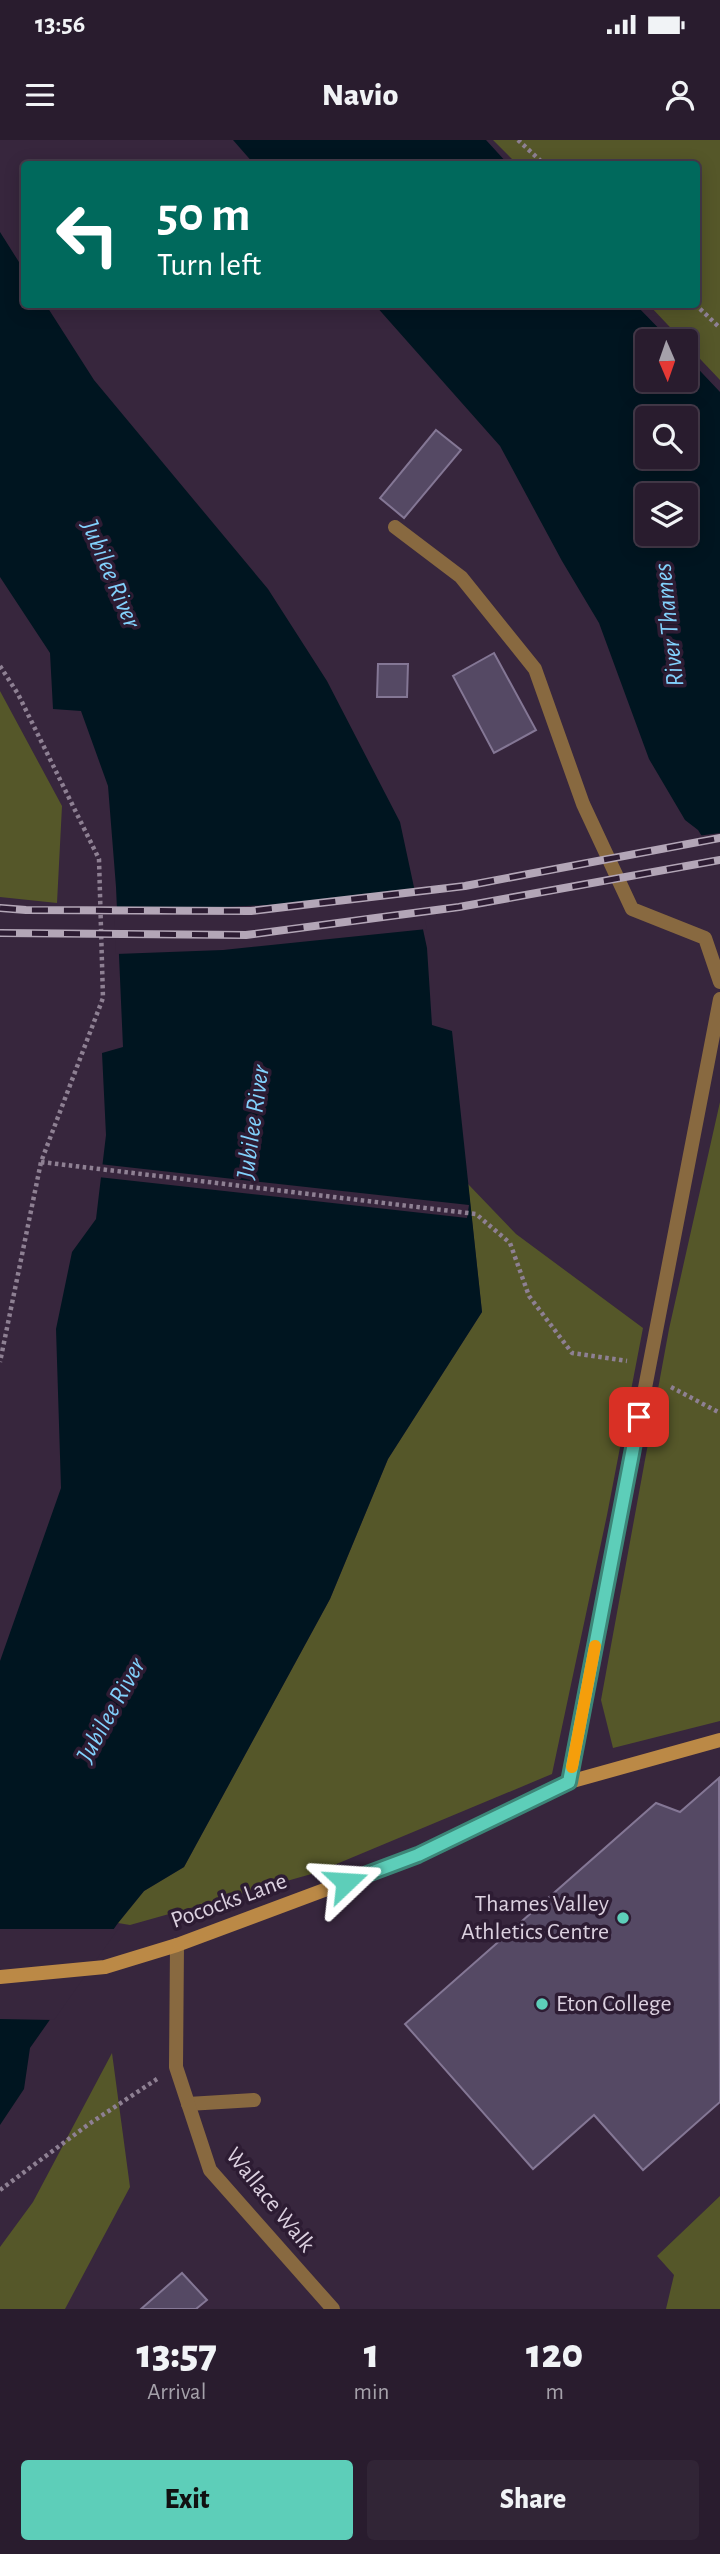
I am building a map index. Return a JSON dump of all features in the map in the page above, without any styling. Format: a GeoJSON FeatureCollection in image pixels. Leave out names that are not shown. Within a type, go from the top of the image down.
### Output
{"type":"FeatureCollection","features":[{"type":"Feature","properties":{"kind":"main road","name":"Pococks Lane"},"geometry":{"type":"LineString","coordinates":[[0,1977],[105,1966],[177,1945],[418,1855],[569,1782],[720,1740]]}},
{"type":"Feature","properties":{"kind":"street"},"geometry":{"type":"LineString","coordinates":[[395,527],[461,577],[535,669],[583,804],[632,909],[705,938],[720,982]]}},
{"type":"Feature","properties":{"kind":"street"},"geometry":{"type":"LineString","coordinates":[[569,1782],[720,999]]}},
{"type":"Feature","properties":{"kind":"street","name":"Wallace Walk"},"geometry":{"type":"LineString","coordinates":[[177,1945],[176,2067],[210,2170],[333,2309]]}},
{"type":"Feature","properties":{"kind":"street"},"geometry":{"type":"LineString","coordinates":[[188,2104],[254,2100]]}},
{"type":"Feature","properties":{"kind":"path"},"geometry":{"type":"LineString","coordinates":[[518,140],[541,161]]}},
{"type":"Feature","properties":{"kind":"path"},"geometry":{"type":"LineString","coordinates":[[699,308],[720,328]]}},
{"type":"Feature","properties":{"kind":"path"},"geometry":{"type":"LineString","coordinates":[[0,666],[18,694],[99,859],[103,998],[41,1162],[0,1362]]}},
{"type":"Feature","properties":{"kind":"path"},"geometry":{"type":"LineString","coordinates":[[41,1162],[476,1214],[510,1243],[529,1296],[572,1353],[650,1365],[674,1390],[720,1413]]}},
{"type":"Feature","properties":{"kind":"path"},"geometry":{"type":"LineString","coordinates":[[0,2190],[89,2124],[176,2067]]}},
{"type":"Feature","properties":{"kind":"green space"},"geometry":{"type":"Polygon","coordinates":[[[493,140],[720,140],[720,380],[698,357],[698,329],[672,329],[652,308],[700,308],[700,161],[514,161],[493,140]]]}},
{"type":"Feature","properties":{"kind":"green space"},"geometry":{"type":"Polygon","coordinates":[[[0,691],[62,806],[57,903],[0,897],[0,691]]]}},
{"type":"Feature","properties":{"kind":"green space"},"geometry":{"type":"Polygon","coordinates":[[[720,1102],[720,1721],[613,1748],[601,1700],[669,1329],[720,1102]]]}},
{"type":"Feature","properties":{"kind":"green space"},"geometry":{"type":"Polygon","coordinates":[[[468,1184],[516,1234],[643,1328],[607,1515],[552,1774],[315,1873],[130,1925],[118,1923],[144,1891],[184,1867],[330,1599],[388,1459],[482,1312],[468,1184]]]}},
{"type":"Feature","properties":{"kind":"green space"},"geometry":{"type":"Polygon","coordinates":[[[112,2053],[130,2187],[65,2309],[0,2309],[0,2247],[33,2202],[112,2053]]]}},
{"type":"Feature","properties":{"kind":"green space"},"geometry":{"type":"Polygon","coordinates":[[[720,2196],[720,2309],[666,2309],[674,2275],[657,2256],[720,2196]]]}},
{"type":"Feature","properties":{"kind":"water"},"geometry":{"type":"Polygon","coordinates":[[[233,140],[486,140],[505,161],[251,161],[233,140]]]}},
{"type":"Feature","properties":{"kind":"water","name":"Jubilee River"},"geometry":{"type":"Polygon","coordinates":[[[0,232],[21,265],[21,308],[48,308],[94,380],[268,589],[327,681],[400,822],[427,948],[432,1025],[452,1031],[482,1312],[388,1459],[330,1599],[184,1867],[144,1891],[118,1923],[30,2048],[24,2089],[0,2125],[0,1661],[61,1488],[56,1329],[72,1252],[96,1219],[106,1135],[102,1053],[123,1047],[116,887],[108,786],[81,711],[53,709],[50,653],[0,577],[0,232]]]}},
{"type":"Feature","properties":{"kind":"water","name":"River Thames"},"geometry":{"type":"Polygon","coordinates":[[[378,308],[639,308],[659,329],[635,329],[635,392],[698,392],[698,369],[720,392],[720,865],[698,830],[685,820],[649,759],[599,623],[500,446],[378,308]]]}},
{"type":"Feature","properties":{"kind":"pier"},"geometry":{"type":"Polygon","coordinates":[[[720,833],[720,868],[697,836],[720,833]]]}},
{"type":"Feature","properties":{"kind":"pier"},"geometry":{"type":"Polygon","coordinates":[[[417,890],[427,929],[223,950],[116,954],[114,913],[306,903],[417,890]]]}},
{"type":"Feature","properties":{"kind":"pier"},"geometry":{"type":"Polygon","coordinates":[[[99,1164],[469,1205],[467,1218],[98,1177],[99,1164]]]}},
{"type":"Feature","properties":{"kind":"pier"},"geometry":{"type":"Polygon","coordinates":[[[0,1929],[118,1929],[54,2020],[0,2019],[0,1929]]]}},
{"type":"Feature","properties":{"kind":"building"},"geometry":{"type":"Polygon","coordinates":[[[436,430],[461,450],[404,518],[380,498],[436,430]]]}},
{"type":"Feature","properties":{"kind":"building"},"geometry":{"type":"Polygon","coordinates":[[[494,653],[536,730],[494,753],[453,676],[494,653]]]}},
{"type":"Feature","properties":{"kind":"building"},"geometry":{"type":"Polygon","coordinates":[[[378,664],[408,664],[407,697],[377,697],[378,664]]]}},
{"type":"Feature","properties":{"kind":"building","name":"Thames Valley Athletics Centre"},"geometry":{"type":"Polygon","coordinates":[[[719,1778],[720,2102],[643,2170],[594,2115],[533,2169],[405,2024],[656,1803],[680,1812],[719,1778]]]}},
{"type":"Feature","properties":{"kind":"building"},"geometry":{"type":"Polygon","coordinates":[[[182,2273],[207,2300],[196,2309],[141,2309],[182,2273]]]}},
{"type":"Feature","properties":{"kind":"railway"},"geometry":{"type":"LineString","coordinates":[[0,908],[251,911],[465,886],[720,838]]}},
{"type":"Feature","properties":{"kind":"railway"},"geometry":{"type":"LineString","coordinates":[[0,933],[246,935],[459,907],[720,860]]}},
{"type":"Feature","properties":{"kind":"slow traffic"},"geometry":{"type":"LineString","coordinates":[[572,1767],[595,1646]]}},
{"type":"Feature","properties":{"kind":"place","name":"Thames Valley Athletics Centre"},"geometry":{"type":"Point","coordinates":[623,1918]}},
{"type":"Feature","properties":{"kind":"place","name":"Eton College"},"geometry":{"type":"Point","coordinates":[542,2004]}},
{"type":"Feature","properties":{"kind":"route"},"geometry":{"type":"LineString","coordinates":[[346,1882],[418,1855],[569,1782],[639,1417]]}}]}
